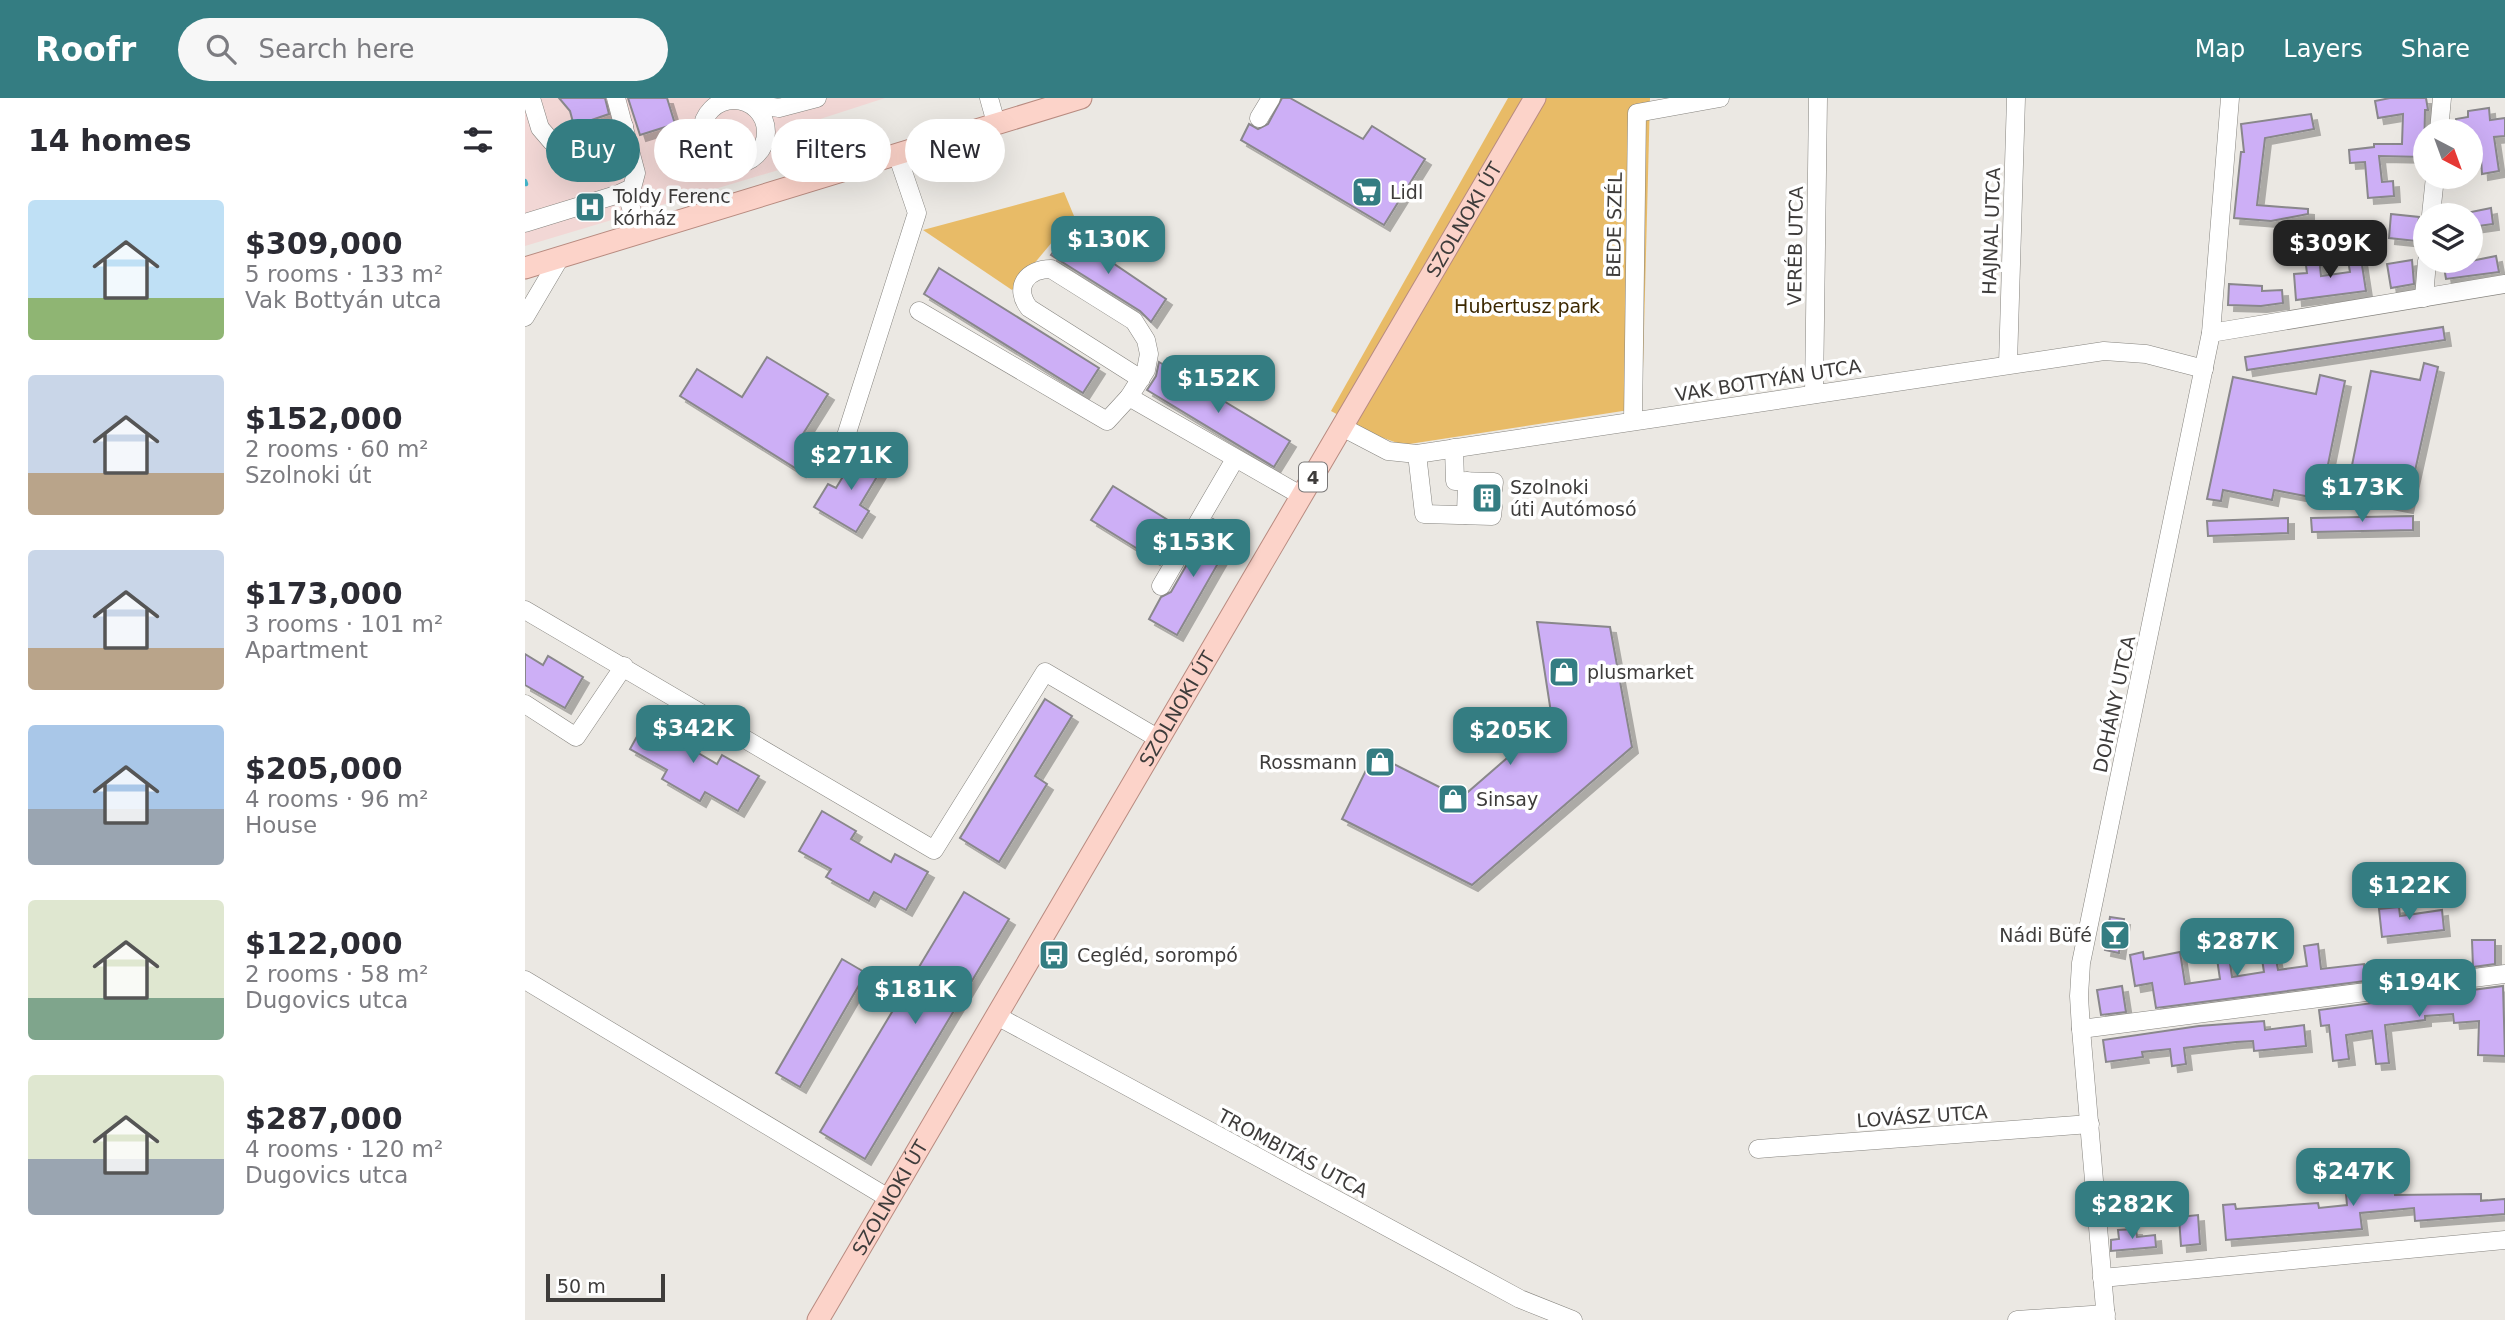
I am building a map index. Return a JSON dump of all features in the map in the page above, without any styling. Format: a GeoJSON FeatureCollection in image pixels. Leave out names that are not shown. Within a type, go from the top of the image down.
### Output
{"type":"FeatureCollection","features":[{"type":"Feature","properties":{"kind":"main road"},"geometry":{"type":"LineString","coordinates":[[1005,120],[1081,98]]}},
{"type":"Feature","properties":{"kind":"main road","name":"SZOLNOKI ÚT"},"geometry":{"type":"LineString","coordinates":[[818,1320],[1535,98]]}},
{"type":"Feature","properties":{"kind":"main road"},"geometry":{"type":"LineString","coordinates":[[525,268],[905,151]]}},
{"type":"Feature","properties":{"kind":"street"},"geometry":{"type":"LineString","coordinates":[[531,98],[540,128],[546,135]]}},
{"type":"Feature","properties":{"kind":"street"},"geometry":{"type":"LineString","coordinates":[[616,98],[622,119]]}},
{"type":"Feature","properties":{"kind":"street"},"geometry":{"type":"LineString","coordinates":[[787,107],[756,156],[737,164],[722,162],[710,154],[703,140],[703,125],[709,112],[734,100],[773,108],[787,107],[817,98]]}},
{"type":"Feature","properties":{"kind":"street"},"geometry":{"type":"LineString","coordinates":[[989,98],[995,119]]}},
{"type":"Feature","properties":{"kind":"street"},"geometry":{"type":"LineString","coordinates":[[1259,118],[1271,98]]}},
{"type":"Feature","properties":{"kind":"street","name":"BEDE SZÉL"},"geometry":{"type":"LineString","coordinates":[[1633,421],[1637,113],[1720,98]]}},
{"type":"Feature","properties":{"kind":"street","name":"VERÉB UTCA"},"geometry":{"type":"LineString","coordinates":[[1814,394],[1818,98]]}},
{"type":"Feature","properties":{"kind":"street","name":"HAJNAL UTCA"},"geometry":{"type":"LineString","coordinates":[[2008,364],[2016,98]]}},
{"type":"Feature","properties":{"kind":"street","name":"DOHÁNY UTCA"},"geometry":{"type":"LineString","coordinates":[[2106,1317],[2081,1029],[2081,963],[2211,333],[2230,98]]}},
{"type":"Feature","properties":{"kind":"street"},"geometry":{"type":"LineString","coordinates":[[2440,119],[2442,98]]}},
{"type":"Feature","properties":{"kind":"street"},"geometry":{"type":"LineString","coordinates":[[734,100],[755,108],[763,119],[766,133],[764,143]]}},
{"type":"Feature","properties":{"kind":"street"},"geometry":{"type":"LineString","coordinates":[[846,436],[917,213],[897,154]]}},
{"type":"Feature","properties":{"kind":"street"},"geometry":{"type":"LineString","coordinates":[[525,223],[626,192],[632,188],[634,182]]}},
{"type":"Feature","properties":{"kind":"street"},"geometry":{"type":"LineString","coordinates":[[626,192],[639,233]]}},
{"type":"Feature","properties":{"kind":"street"},"geometry":{"type":"LineString","coordinates":[[525,317],[561,256]]}},
{"type":"Feature","properties":{"kind":"street"},"geometry":{"type":"LineString","coordinates":[[919,311],[1107,421],[1129,397],[1146,370],[1149,354],[1146,340],[1134,321],[1051,269],[1038,269],[1025,279],[1023,300],[1029,308],[1140,379]]}},
{"type":"Feature","properties":{"kind":"street"},"geometry":{"type":"LineString","coordinates":[[2424,298],[2426,273]]}},
{"type":"Feature","properties":{"kind":"street"},"geometry":{"type":"LineString","coordinates":[[2211,333],[2505,284]]}},
{"type":"Feature","properties":{"kind":"street","name":"VAK BOTTYÁN UTCA"},"geometry":{"type":"LineString","coordinates":[[1342,428],[1388,451],[1417,454],[2104,351],[2146,354],[2204,369]]}},
{"type":"Feature","properties":{"kind":"street"},"geometry":{"type":"LineString","coordinates":[[1129,397],[1302,496]]}},
{"type":"Feature","properties":{"kind":"street"},"geometry":{"type":"LineString","coordinates":[[1417,454],[1424,514],[1480,498],[1455,481],[1454,448]]}},
{"type":"Feature","properties":{"kind":"street"},"geometry":{"type":"LineString","coordinates":[[1161,586],[1235,458]]}},
{"type":"Feature","properties":{"kind":"street"},"geometry":{"type":"LineString","coordinates":[[525,610],[935,850],[1045,672],[1160,739]]}},
{"type":"Feature","properties":{"kind":"street"},"geometry":{"type":"LineString","coordinates":[[525,704],[576,737],[624,666]]}},
{"type":"Feature","properties":{"kind":"street"},"geometry":{"type":"LineString","coordinates":[[2081,1029],[2505,974]]}},
{"type":"Feature","properties":{"kind":"street"},"geometry":{"type":"LineString","coordinates":[[525,980],[890,1199]]}},
{"type":"Feature","properties":{"kind":"street","name":"TROMBITÁS UTCA"},"geometry":{"type":"LineString","coordinates":[[997,1016],[1520,1299],[1573,1320]]}},
{"type":"Feature","properties":{"kind":"street","name":"LOVÁSZ UTCA"},"geometry":{"type":"LineString","coordinates":[[1758,1149],[2090,1124]]}},
{"type":"Feature","properties":{"kind":"street"},"geometry":{"type":"LineString","coordinates":[[2102,1278],[2505,1240]]}},
{"type":"Feature","properties":{"kind":"street"},"geometry":{"type":"LineString","coordinates":[[2017,1320],[2106,1317]]}},
{"type":"Feature","properties":{"kind":"shaded area"},"geometry":{"type":"Polygon","coordinates":[[[525,98],[885,98],[820,119],[771,119],[771,172],[757,176],[757,119],[654,119],[654,182],[738,182],[525,246],[525,98]]]}},
{"type":"Feature","properties":{"kind":"green space","name":"Hubertusz park"},"geometry":{"type":"Polygon","coordinates":[[[1508,98],[1650,98],[1642,408],[1403,445],[1375,435],[1331,411],[1508,98]]]}},
{"type":"Feature","properties":{"kind":"green space"},"geometry":{"type":"Polygon","coordinates":[[[1064,192],[1074,216],[1012,290],[923,230],[1064,192]]]}},
{"type":"Feature","properties":{"kind":"building"},"geometry":{"type":"Polygon","coordinates":[[[559,98],[605,98],[609,114],[594,119],[572,119],[570,111],[559,98]]]}},
{"type":"Feature","properties":{"kind":"building"},"geometry":{"type":"Polygon","coordinates":[[[628,98],[667,98],[673,119],[654,119],[654,131],[640,135],[640,119],[635,119],[628,98]]]}},
{"type":"Feature","properties":{"kind":"building","name":"Lidl"},"geometry":{"type":"Polygon","coordinates":[[[1282,98],[1290,98],[1363,139],[1372,126],[1425,159],[1384,225],[1241,140],[1249,124],[1258,129],[1268,124],[1282,98]]]}},
{"type":"Feature","properties":{"kind":"building"},"geometry":{"type":"Polygon","coordinates":[[[2390,98],[2426,98],[2428,110],[2425,110],[2425,119],[2413,119],[2413,157],[2379,156],[2382,182],[2393,181],[2394,196],[2368,198],[2365,162],[2350,163],[2349,150],[2374,147],[2374,144],[2402,144],[2403,114],[2378,118],[2375,101],[2390,98]]]}},
{"type":"Feature","properties":{"kind":"building"},"geometry":{"type":"Polygon","coordinates":[[[2489,108],[2490,120],[2505,118],[2505,136],[2494,137],[2499,171],[2483,174],[2483,119],[2456,119],[2468,117],[2468,111],[2489,108]]]}},
{"type":"Feature","properties":{"kind":"building"},"geometry":{"type":"Polygon","coordinates":[[[2311,114],[2314,129],[2265,138],[2257,205],[2308,209],[2308,214],[2271,221],[2234,218],[2241,152],[2244,152],[2241,124],[2311,114]]]}},
{"type":"Feature","properties":{"kind":"building"},"geometry":{"type":"Polygon","coordinates":[[[2491,208],[2493,224],[2483,225],[2483,210],[2491,208]]]}},
{"type":"Feature","properties":{"kind":"building"},"geometry":{"type":"Polygon","coordinates":[[[2391,214],[2413,216],[2413,241],[2389,238],[2391,214]]]}},
{"type":"Feature","properties":{"kind":"building"},"geometry":{"type":"Polygon","coordinates":[[[1067,232],[1166,299],[1151,322],[1140,311],[1051,255],[1067,232]]]}},
{"type":"Feature","properties":{"kind":"building"},"geometry":{"type":"Polygon","coordinates":[[[2360,252],[2366,291],[2296,300],[2294,274],[2307,273],[2305,258],[2319,257],[2321,276],[2350,272],[2347,254],[2360,252]]]}},
{"type":"Feature","properties":{"kind":"building"},"geometry":{"type":"Polygon","coordinates":[[[2496,256],[2499,272],[2446,279],[2445,273],[2483,273],[2483,259],[2496,256]]]}},
{"type":"Feature","properties":{"kind":"building"},"geometry":{"type":"Polygon","coordinates":[[[2412,260],[2414,284],[2391,288],[2387,264],[2412,260]]]}},
{"type":"Feature","properties":{"kind":"building"},"geometry":{"type":"Polygon","coordinates":[[[939,268],[1099,368],[1083,393],[924,294],[939,268]]]}},
{"type":"Feature","properties":{"kind":"building"},"geometry":{"type":"Polygon","coordinates":[[[2229,284],[2262,286],[2262,291],[2282,290],[2283,303],[2261,306],[2228,305],[2229,284]]]}},
{"type":"Feature","properties":{"kind":"building"},"geometry":{"type":"Polygon","coordinates":[[[2443,327],[2445,340],[2247,370],[2245,357],[2443,327]]]}},
{"type":"Feature","properties":{"kind":"building"},"geometry":{"type":"Polygon","coordinates":[[[767,357],[828,394],[803,434],[817,443],[800,471],[680,396],[697,369],[742,397],[767,357]]]}},
{"type":"Feature","properties":{"kind":"building"},"geometry":{"type":"Polygon","coordinates":[[[1159,362],[1290,441],[1274,467],[1147,390],[1156,376],[1159,362]]]}},
{"type":"Feature","properties":{"kind":"building"},"geometry":{"type":"Polygon","coordinates":[[[2424,363],[2438,367],[2407,507],[2346,495],[2371,371],[2420,380],[2424,363]]]}},
{"type":"Feature","properties":{"kind":"building"},"geometry":{"type":"Polygon","coordinates":[[[2320,375],[2345,381],[2321,499],[2274,490],[2272,500],[2223,490],[2221,501],[2207,499],[2233,377],[2316,394],[2320,375]]]}},
{"type":"Feature","properties":{"kind":"building"},"geometry":{"type":"Polygon","coordinates":[[[859,450],[884,465],[860,505],[869,511],[856,532],[814,507],[828,484],[836,488],[859,450]]]}},
{"type":"Feature","properties":{"kind":"building"},"geometry":{"type":"Polygon","coordinates":[[[1113,486],[1176,525],[1154,559],[1091,520],[1113,486]]]}},
{"type":"Feature","properties":{"kind":"building"},"geometry":{"type":"Polygon","coordinates":[[[2413,516],[2413,530],[2312,532],[2311,518],[2413,516]]]}},
{"type":"Feature","properties":{"kind":"building"},"geometry":{"type":"Polygon","coordinates":[[[2288,518],[2288,533],[2208,536],[2207,521],[2288,518]]]}},
{"type":"Feature","properties":{"kind":"building"},"geometry":{"type":"Polygon","coordinates":[[[1213,519],[1236,532],[1177,635],[1149,619],[1161,597],[1171,592],[1213,519]]]}},
{"type":"Feature","properties":{"kind":"building"},"geometry":{"type":"Polygon","coordinates":[[[1537,622],[1610,627],[1632,747],[1472,885],[1342,819],[1374,754],[1461,798],[1552,719],[1537,622]]]}},
{"type":"Feature","properties":{"kind":"building"},"geometry":{"type":"Polygon","coordinates":[[[525,654],[543,665],[548,656],[583,677],[565,708],[525,685],[525,654]]]}},
{"type":"Feature","properties":{"kind":"building"},"geometry":{"type":"Polygon","coordinates":[[[1045,699],[1072,716],[1035,776],[1047,784],[999,862],[960,838],[1045,699]]]}},
{"type":"Feature","properties":{"kind":"building"},"geometry":{"type":"Polygon","coordinates":[[[650,713],[688,735],[683,744],[717,764],[722,755],[759,776],[738,811],[705,792],[700,801],[662,779],[667,770],[630,749],[650,713]]]}},
{"type":"Feature","properties":{"kind":"building"},"geometry":{"type":"Polygon","coordinates":[[[822,811],[856,831],[851,839],[891,862],[895,854],[928,872],[906,910],[874,892],[869,901],[826,877],[831,869],[799,851],[822,811]]]}},
{"type":"Feature","properties":{"kind":"building"},"geometry":{"type":"Polygon","coordinates":[[[964,892],[1009,919],[865,1159],[820,1132],[964,892]]]}},
{"type":"Feature","properties":{"kind":"building"},"geometry":{"type":"Polygon","coordinates":[[[2399,907],[2400,916],[2442,910],[2444,930],[2382,937],[2379,909],[2399,907]]]}},
{"type":"Feature","properties":{"kind":"building","name":"Nádi Büfé"},"geometry":{"type":"Polygon","coordinates":[[[2110,917],[2124,919],[2119,953],[2105,950],[2110,917]]]}},
{"type":"Feature","properties":{"kind":"building"},"geometry":{"type":"Polygon","coordinates":[[[2272,938],[2278,970],[2307,966],[2304,946],[2318,944],[2321,969],[2364,964],[2365,981],[2156,1008],[2152,983],[2135,986],[2130,955],[2143,952],[2144,959],[2180,952],[2185,984],[2220,979],[2217,959],[2229,956],[2232,977],[2264,972],[2259,940],[2272,938]]]}},
{"type":"Feature","properties":{"kind":"building"},"geometry":{"type":"Polygon","coordinates":[[[2472,940],[2495,940],[2495,964],[2473,967],[2472,940]]]}},
{"type":"Feature","properties":{"kind":"building"},"geometry":{"type":"Polygon","coordinates":[[[842,959],[866,973],[800,1087],[776,1073],[842,959]]]}},
{"type":"Feature","properties":{"kind":"building"},"geometry":{"type":"Polygon","coordinates":[[[2122,986],[2126,1012],[2101,1015],[2097,990],[2122,986]]]}},
{"type":"Feature","properties":{"kind":"building"},"geometry":{"type":"Polygon","coordinates":[[[2503,986],[2505,1056],[2478,1055],[2479,1021],[2454,1023],[2453,1014],[2425,1016],[2425,1020],[2385,1025],[2389,1063],[2376,1064],[2372,1031],[2346,1035],[2349,1059],[2333,1061],[2329,1025],[2321,1026],[2319,1010],[2503,986]]]}},
{"type":"Feature","properties":{"kind":"building"},"geometry":{"type":"Polygon","coordinates":[[[2264,1021],[2265,1030],[2304,1025],[2306,1046],[2254,1051],[2253,1041],[2236,1042],[2184,1048],[2186,1064],[2172,1066],[2170,1049],[2142,1052],[2143,1057],[2106,1062],[2103,1040],[2199,1026],[2264,1021]]]}},
{"type":"Feature","properties":{"kind":"building"},"geometry":{"type":"Polygon","coordinates":[[[2393,1158],[2395,1195],[2481,1194],[2481,1201],[2505,1199],[2505,1214],[2415,1221],[2414,1208],[2360,1213],[2362,1229],[2226,1240],[2223,1205],[2235,1204],[2236,1209],[2318,1203],[2319,1208],[2347,1205],[2344,1171],[2379,1168],[2378,1159],[2393,1158]]]}},
{"type":"Feature","properties":{"kind":"building"},"geometry":{"type":"Polygon","coordinates":[[[2198,1215],[2200,1244],[2181,1246],[2179,1217],[2198,1215]]]}},
{"type":"Feature","properties":{"kind":"building"},"geometry":{"type":"Polygon","coordinates":[[[2136,1229],[2137,1237],[2155,1235],[2156,1247],[2111,1251],[2111,1240],[2119,1239],[2118,1230],[2136,1229]]]}},
{"type":"Feature","properties":{"kind":"tunnel"},"geometry":{"type":"LineString","coordinates":[[1479,507],[1480,490]]}},
{"type":"Feature","properties":{"kind":"place","name":"Lidl"},"geometry":{"type":"Point","coordinates":[1367,192]}},
{"type":"Feature","properties":{"kind":"place","name":"Toldy Ferenc kórház"},"geometry":{"type":"Point","coordinates":[590,207]}},
{"type":"Feature","properties":{"kind":"place","name":"Szolnoki úti Autómosó"},"geometry":{"type":"Point","coordinates":[1487,498]}},
{"type":"Feature","properties":{"kind":"place","name":"plusmarket"},"geometry":{"type":"Point","coordinates":[1564,672]}},
{"type":"Feature","properties":{"kind":"place","name":"Rossmann"},"geometry":{"type":"Point","coordinates":[1380,762]}},
{"type":"Feature","properties":{"kind":"place","name":"Sinsay"},"geometry":{"type":"Point","coordinates":[1453,799]}},
{"type":"Feature","properties":{"kind":"place","name":"Nádi Büfé"},"geometry":{"type":"Point","coordinates":[2115,935]}},
{"type":"Feature","properties":{"kind":"place","name":"Cegléd, sorompó"},"geometry":{"type":"Point","coordinates":[1054,955]}}]}
